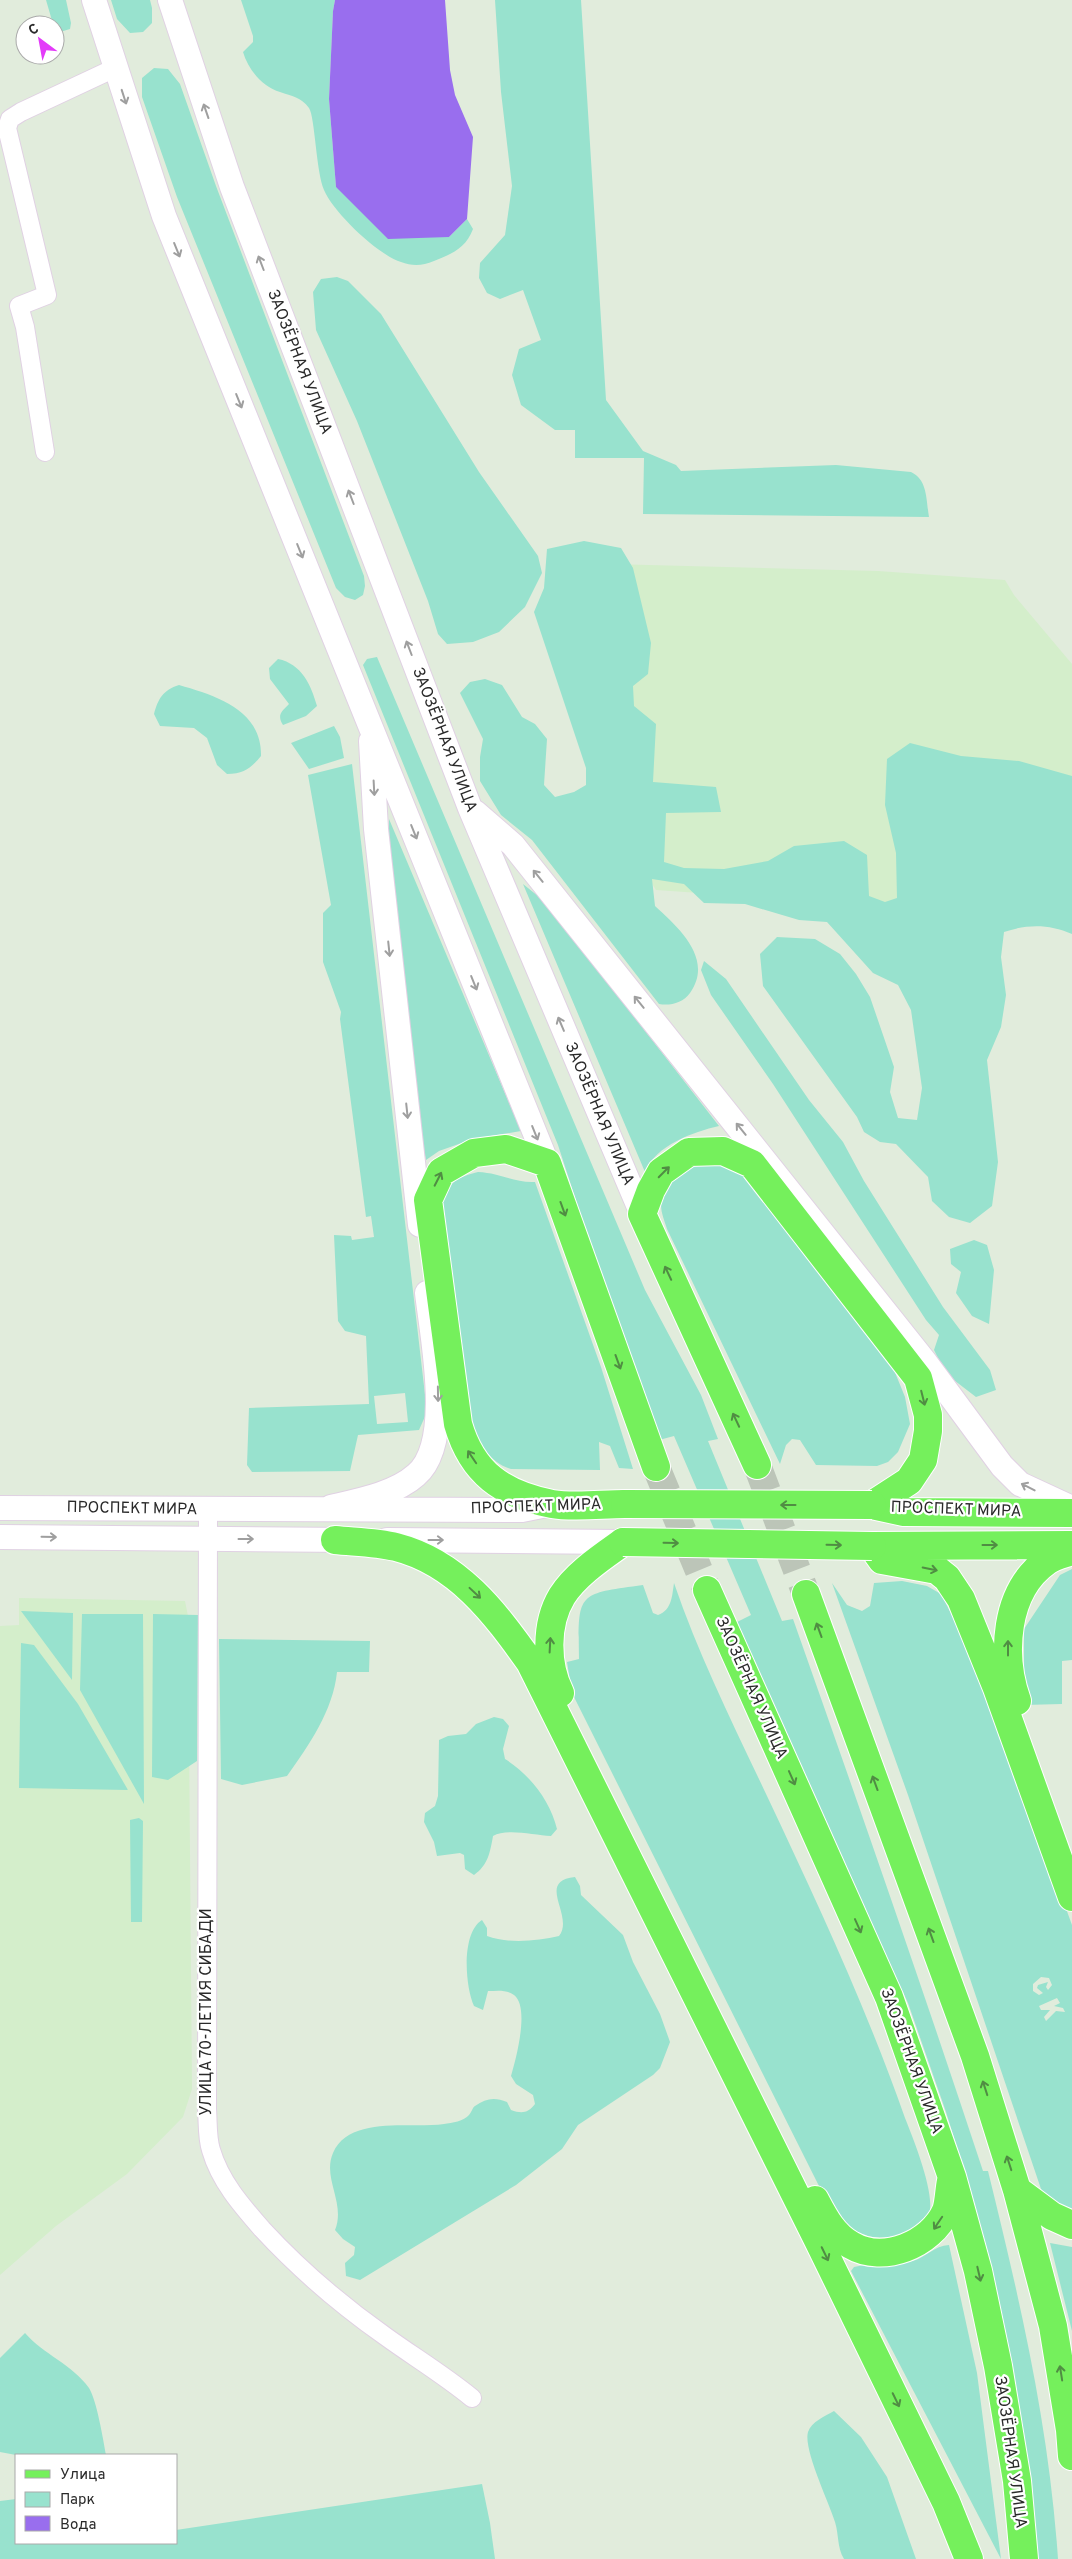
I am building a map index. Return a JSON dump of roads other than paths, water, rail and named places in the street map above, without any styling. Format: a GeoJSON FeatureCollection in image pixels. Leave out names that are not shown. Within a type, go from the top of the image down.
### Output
{"type":"FeatureCollection","features":[{"type":"Feature","properties":{"kind":"main road"},"geometry":{"type":"LineString","coordinates":[[94,0],[164,216],[547,1163],[656,1467]]}},
{"type":"Feature","properties":{"kind":"main road","name":"ЗАОЗЁРНАЯ УЛИЦА"},"geometry":{"type":"LineString","coordinates":[[170,0],[232,187],[470,808],[642,1214],[757,1464]]}},
{"type":"Feature","properties":{"kind":"main road"},"geometry":{"type":"LineString","coordinates":[[330,1507],[380,1496],[417,1475],[431,1451],[438,1426],[437,1384],[376,829],[370,722]]}},
{"type":"Feature","properties":{"kind":"main road"},"geometry":{"type":"LineString","coordinates":[[470,808],[513,845],[926,1363],[1002,1466],[1020,1484],[1072,1508]]}},
{"type":"Feature","properties":{"kind":"main road"},"geometry":{"type":"LineString","coordinates":[[547,1163],[506,1149],[474,1153],[441,1172],[428,1200],[458,1424],[463,1441],[482,1472],[492,1481],[507,1490],[552,1504]]}},
{"type":"Feature","properties":{"kind":"main road"},"geometry":{"type":"LineString","coordinates":[[642,1214],[651,1190],[661,1172],[689,1152],[723,1150],[752,1164],[918,1378],[928,1415],[928,1431],[923,1460],[910,1481],[872,1505]]}},
{"type":"Feature","properties":{"kind":"main road","name":"ПРОСПЕКТ МИРА"},"geometry":{"type":"LineString","coordinates":[[0,1508],[208,1510],[330,1507],[522,1510],[552,1504],[872,1505],[904,1512],[1072,1513]]}},
{"type":"Feature","properties":{"kind":"main road","name":"ПРОСПЕКТ МИРА"},"geometry":{"type":"LineString","coordinates":[[0,1537],[872,1546],[1072,1545]]}},
{"type":"Feature","properties":{"kind":"main road"},"geometry":{"type":"LineString","coordinates":[[335,1540],[395,1547],[420,1556],[444,1568],[485,1602],[530,1662],[819,2242],[946,2502],[969,2559]]}},
{"type":"Feature","properties":{"kind":"main road"},"geometry":{"type":"LineString","coordinates":[[623,1542],[593,1563],[562,1596],[553,1616],[550,1636],[549,1659],[555,1683],[827,2224],[850,2245],[869,2253],[889,2252],[906,2247],[924,2240],[946,2211],[952,2177]]}},
{"type":"Feature","properties":{"kind":"main road"},"geometry":{"type":"LineString","coordinates":[[872,1546],[882,1560],[937,1570],[947,1578],[961,1599],[998,1688],[1072,1897]]}},
{"type":"Feature","properties":{"kind":"main road"},"geometry":{"type":"LineString","coordinates":[[1072,1551],[1047,1561],[1030,1579],[1016,1600],[1008,1634],[1012,1686],[1072,1861]]}},
{"type":"Feature","properties":{"kind":"main road","name":"ЗАОЗЁРНАЯ УЛИЦА"},"geometry":{"type":"LineString","coordinates":[[707,1590],[889,1997],[952,2177],[978,2271],[998,2366],[1017,2481],[1024,2559]]}},
{"type":"Feature","properties":{"kind":"main road"},"geometry":{"type":"LineString","coordinates":[[806,1594],[975,2056],[1018,2190],[1053,2326],[1070,2430],[1072,2456]]}},
{"type":"Feature","properties":{"kind":"main road"},"geometry":{"type":"LineString","coordinates":[[1018,2190],[1052,2216],[1072,2225]]}},
{"type":"Feature","properties":{"kind":"street"},"geometry":{"type":"LineString","coordinates":[[45,452],[25,327],[19,306],[47,295],[7,128],[10,119],[21,112],[115,68]]}},
{"type":"Feature","properties":{"kind":"street","name":"УЛИЦА 70-ЛЕТИЯ СИБАДИ"},"geometry":{"type":"LineString","coordinates":[[208,1510],[207,2109],[210,2148],[218,2170],[239,2203],[282,2251],[324,2289],[385,2336],[439,2371],[472,2398]]}},
{"type":"Feature","properties":{"kind":"water"},"geometry":{"type":"Polygon","coordinates":[[[335,0],[445,0],[450,70],[455,95],[473,137],[467,219],[449,237],[388,239],[336,187],[329,99],[335,0]]]}},
{"type":"Feature","properties":{"kind":"tunnel"},"geometry":{"type":"LineString","coordinates":[[757,1465],[806,1594]]}},
{"type":"Feature","properties":{"kind":"tunnel"},"geometry":{"type":"LineString","coordinates":[[656,1467],[707,1590]]}}]}
